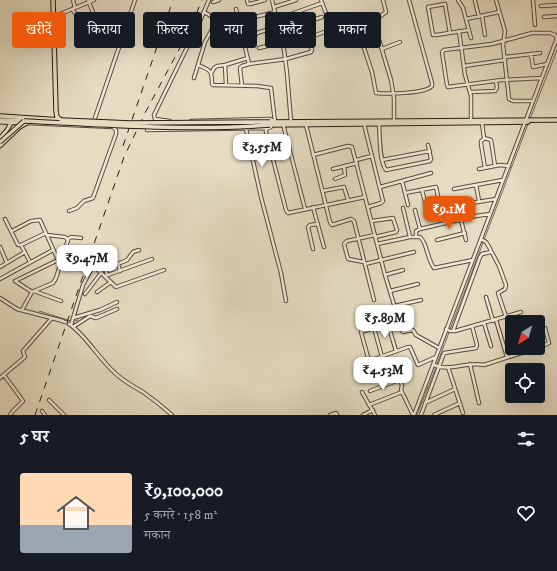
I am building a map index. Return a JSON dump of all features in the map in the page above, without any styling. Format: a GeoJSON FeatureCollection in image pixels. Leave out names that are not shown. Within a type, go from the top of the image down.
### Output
{"type":"FeatureCollection","features":[{"type":"Feature","properties":{"kind":"main road"},"geometry":{"type":"LineString","coordinates":[[53,0],[53,12]]}},
{"type":"Feature","properties":{"kind":"main road"},"geometry":{"type":"LineString","coordinates":[[54,48],[56,111],[61,120]]}},
{"type":"Feature","properties":{"kind":"main road"},"geometry":{"type":"LineString","coordinates":[[0,116],[130,123],[379,124],[528,121]]}},
{"type":"Feature","properties":{"kind":"main road"},"geometry":{"type":"LineString","coordinates":[[0,121],[128,127],[190,128],[291,122],[471,120],[557,121]]}},
{"type":"Feature","properties":{"kind":"street"},"geometry":{"type":"LineString","coordinates":[[73,0],[73,8],[76,12]]}},
{"type":"Feature","properties":{"kind":"street"},"geometry":{"type":"LineString","coordinates":[[64,12],[88,1],[94,0]]}},
{"type":"Feature","properties":{"kind":"street"},"geometry":{"type":"LineString","coordinates":[[131,12],[135,0]]}},
{"type":"Feature","properties":{"kind":"street"},"geometry":{"type":"LineString","coordinates":[[208,0],[188,47],[154,115],[154,119],[182,121],[269,119],[271,124]]}},
{"type":"Feature","properties":{"kind":"street"},"geometry":{"type":"LineString","coordinates":[[213,2],[219,0]]}},
{"type":"Feature","properties":{"kind":"street"},"geometry":{"type":"LineString","coordinates":[[247,0],[249,4],[265,0]]}},
{"type":"Feature","properties":{"kind":"street"},"geometry":{"type":"LineString","coordinates":[[272,0],[275,12]]}},
{"type":"Feature","properties":{"kind":"street"},"geometry":{"type":"LineString","coordinates":[[274,8],[296,0]]}},
{"type":"Feature","properties":{"kind":"street"},"geometry":{"type":"LineString","coordinates":[[381,16],[386,12],[383,0]]}},
{"type":"Feature","properties":{"kind":"street"},"geometry":{"type":"LineString","coordinates":[[364,48],[372,72],[375,92],[393,93],[428,89],[432,86],[409,0]]}},
{"type":"Feature","properties":{"kind":"street"},"geometry":{"type":"LineString","coordinates":[[458,0],[463,8],[471,38]]}},
{"type":"Feature","properties":{"kind":"street"},"geometry":{"type":"LineString","coordinates":[[496,0],[505,31],[503,41],[510,100],[533,101]]}},
{"type":"Feature","properties":{"kind":"street"},"geometry":{"type":"LineString","coordinates":[[533,0],[535,25]]}},
{"type":"Feature","properties":{"kind":"street"},"geometry":{"type":"LineString","coordinates":[[88,1],[93,12]]}},
{"type":"Feature","properties":{"kind":"street"},"geometry":{"type":"LineString","coordinates":[[476,1],[485,35]]}},
{"type":"Feature","properties":{"kind":"street"},"geometry":{"type":"LineString","coordinates":[[295,12],[321,2],[332,29],[316,35]]}},
{"type":"Feature","properties":{"kind":"street"},"geometry":{"type":"LineString","coordinates":[[450,33],[445,4],[428,7],[434,35],[450,33],[459,31],[469,30]]}},
{"type":"Feature","properties":{"kind":"street"},"geometry":{"type":"LineString","coordinates":[[541,6],[557,5]]}},
{"type":"Feature","properties":{"kind":"street"},"geometry":{"type":"LineString","coordinates":[[194,78],[205,42],[215,24],[211,16],[204,12]]}},
{"type":"Feature","properties":{"kind":"street"},"geometry":{"type":"LineString","coordinates":[[466,19],[499,12]]}},
{"type":"Feature","properties":{"kind":"street"},"geometry":{"type":"LineString","coordinates":[[544,17],[557,16]]}},
{"type":"Feature","properties":{"kind":"street"},"geometry":{"type":"LineString","coordinates":[[316,19],[322,17]]}},
{"type":"Feature","properties":{"kind":"street"},"geometry":{"type":"LineString","coordinates":[[459,31],[467,84],[471,92],[471,120]]}},
{"type":"Feature","properties":{"kind":"street"},"geometry":{"type":"LineString","coordinates":[[449,331],[473,260],[483,240],[490,214],[528,121],[533,101],[542,78],[557,38],[555,35],[550,33],[532,34],[503,41],[444,50],[442,52],[447,85],[450,87],[508,79],[542,78]]}},
{"type":"Feature","properties":{"kind":"street"},"geometry":{"type":"LineString","coordinates":[[382,49],[400,42]]}},
{"type":"Feature","properties":{"kind":"street"},"geometry":{"type":"LineString","coordinates":[[381,46],[391,80],[394,121]]}},
{"type":"Feature","properties":{"kind":"street"},"geometry":{"type":"LineString","coordinates":[[259,48],[265,47]]}},
{"type":"Feature","properties":{"kind":"street"},"geometry":{"type":"LineString","coordinates":[[94,121],[119,48]]}},
{"type":"Feature","properties":{"kind":"street"},"geometry":{"type":"LineString","coordinates":[[246,48],[250,64]]}},
{"type":"Feature","properties":{"kind":"street"},"geometry":{"type":"LineString","coordinates":[[284,48],[291,122]]}},
{"type":"Feature","properties":{"kind":"street"},"geometry":{"type":"LineString","coordinates":[[242,86],[240,68],[242,66],[286,59],[312,51],[311,48]]}},
{"type":"Feature","properties":{"kind":"street"},"geometry":{"type":"LineString","coordinates":[[464,66],[540,53]]}},
{"type":"Feature","properties":{"kind":"street"},"geometry":{"type":"LineString","coordinates":[[531,54],[533,67],[547,64]]}},
{"type":"Feature","properties":{"kind":"street"},"geometry":{"type":"LineString","coordinates":[[248,58],[215,67],[212,73],[213,84],[271,88],[271,124],[266,131],[286,210],[290,213],[365,196]]}},
{"type":"Feature","properties":{"kind":"street"},"geometry":{"type":"LineString","coordinates":[[198,64],[207,68],[212,73]]}},
{"type":"Feature","properties":{"kind":"street"},"geometry":{"type":"LineString","coordinates":[[225,65],[226,85]]}},
{"type":"Feature","properties":{"kind":"street"},"geometry":{"type":"LineString","coordinates":[[471,92],[495,91],[497,88],[496,81]]}},
{"type":"Feature","properties":{"kind":"street"},"geometry":{"type":"LineString","coordinates":[[0,121],[10,123],[25,122],[113,128],[116,130],[116,134],[93,198],[84,201],[77,208],[69,211]]}},
{"type":"Feature","properties":{"kind":"street"},"geometry":{"type":"LineString","coordinates":[[0,142],[25,122]]}},
{"type":"Feature","properties":{"kind":"street"},"geometry":{"type":"LineString","coordinates":[[0,146],[25,122]]}},
{"type":"Feature","properties":{"kind":"street"},"geometry":{"type":"LineString","coordinates":[[0,138],[7,130],[10,123]]}},
{"type":"Feature","properties":{"kind":"street"},"geometry":{"type":"LineString","coordinates":[[482,123],[484,138],[481,141],[481,144],[485,168]]}},
{"type":"Feature","properties":{"kind":"street"},"geometry":{"type":"LineString","coordinates":[[147,130],[246,128],[271,124]]}},
{"type":"Feature","properties":{"kind":"street"},"geometry":{"type":"LineString","coordinates":[[283,124],[305,209]]}},
{"type":"Feature","properties":{"kind":"street"},"geometry":{"type":"LineString","coordinates":[[306,124],[330,224],[353,220],[374,300]]}},
{"type":"Feature","properties":{"kind":"street"},"geometry":{"type":"LineString","coordinates":[[364,124],[383,199],[382,202],[368,206]]}},
{"type":"Feature","properties":{"kind":"street"},"geometry":{"type":"LineString","coordinates":[[379,124],[382,160],[384,168],[388,170],[428,161],[431,159],[428,145]]}},
{"type":"Feature","properties":{"kind":"street"},"geometry":{"type":"LineString","coordinates":[[246,128],[261,197],[281,273],[286,301]]}},
{"type":"Feature","properties":{"kind":"street"},"geometry":{"type":"LineString","coordinates":[[484,138],[491,140],[495,166]]}},
{"type":"Feature","properties":{"kind":"street"},"geometry":{"type":"LineString","coordinates":[[313,155],[351,146],[353,149],[385,275],[403,332],[412,329],[416,335],[439,348]]}},
{"type":"Feature","properties":{"kind":"street"},"geometry":{"type":"LineString","coordinates":[[382,160],[430,151]]}},
{"type":"Feature","properties":{"kind":"street"},"geometry":{"type":"LineString","coordinates":[[333,169],[372,156]]}},
{"type":"Feature","properties":{"kind":"street"},"geometry":{"type":"LineString","coordinates":[[335,179],[345,175],[344,166]]}},
{"type":"Feature","properties":{"kind":"street"},"geometry":{"type":"LineString","coordinates":[[479,169],[495,166],[509,166]]}},
{"type":"Feature","properties":{"kind":"street"},"geometry":{"type":"LineString","coordinates":[[380,187],[431,173]]}},
{"type":"Feature","properties":{"kind":"street"},"geometry":{"type":"LineString","coordinates":[[454,189],[504,180]]}},
{"type":"Feature","properties":{"kind":"street"},"geometry":{"type":"LineString","coordinates":[[402,181],[408,205]]}},
{"type":"Feature","properties":{"kind":"street"},"geometry":{"type":"LineString","coordinates":[[476,185],[479,201]]}},
{"type":"Feature","properties":{"kind":"street"},"geometry":{"type":"LineString","coordinates":[[322,191],[344,187],[348,200]]}},
{"type":"Feature","properties":{"kind":"street"},"geometry":{"type":"LineString","coordinates":[[405,194],[436,187],[442,215]]}},
{"type":"Feature","properties":{"kind":"street"},"geometry":{"type":"LineString","coordinates":[[422,190],[429,218]]}},
{"type":"Feature","properties":{"kind":"street"},"geometry":{"type":"LineString","coordinates":[[441,208],[496,198]]}},
{"type":"Feature","properties":{"kind":"street"},"geometry":{"type":"LineString","coordinates":[[313,207],[324,248]]}},
{"type":"Feature","properties":{"kind":"street"},"geometry":{"type":"LineString","coordinates":[[403,208],[410,237]]}},
{"type":"Feature","properties":{"kind":"street"},"geometry":{"type":"LineString","coordinates":[[415,210],[420,229]]}},
{"type":"Feature","properties":{"kind":"street"},"geometry":{"type":"LineString","coordinates":[[416,237],[416,231],[420,229],[482,214],[490,214]]}},
{"type":"Feature","properties":{"kind":"street"},"geometry":{"type":"LineString","coordinates":[[5,218],[18,245],[21,245],[30,262]]}},
{"type":"Feature","properties":{"kind":"street"},"geometry":{"type":"LineString","coordinates":[[372,222],[393,218],[397,230],[396,232],[347,241],[344,246],[348,260],[364,263],[414,252]]}},
{"type":"Feature","properties":{"kind":"street"},"geometry":{"type":"LineString","coordinates":[[12,231],[32,221],[40,220],[42,222],[57,261],[15,281],[32,292],[61,302]]}},
{"type":"Feature","properties":{"kind":"street"},"geometry":{"type":"LineString","coordinates":[[461,220],[466,240]]}},
{"type":"Feature","properties":{"kind":"street"},"geometry":{"type":"LineString","coordinates":[[313,249],[308,227],[310,225],[318,224]]}},
{"type":"Feature","properties":{"kind":"street"},"geometry":{"type":"LineString","coordinates":[[437,240],[465,233]]}},
{"type":"Feature","properties":{"kind":"street"},"geometry":{"type":"LineString","coordinates":[[21,245],[47,234],[65,237],[68,239],[71,237],[81,238]]}},
{"type":"Feature","properties":{"kind":"street"},"geometry":{"type":"LineString","coordinates":[[377,244],[410,237],[420,237],[424,240],[428,258],[434,268],[473,260]]}},
{"type":"Feature","properties":{"kind":"street"},"geometry":{"type":"LineString","coordinates":[[22,310],[32,292],[55,281],[68,239]]}},
{"type":"Feature","properties":{"kind":"street"},"geometry":{"type":"LineString","coordinates":[[483,240],[489,246],[506,285],[505,289],[498,293],[507,315]]}},
{"type":"Feature","properties":{"kind":"street"},"geometry":{"type":"LineString","coordinates":[[0,247],[7,263]]}},
{"type":"Feature","properties":{"kind":"street"},"geometry":{"type":"LineString","coordinates":[[0,279],[53,250]]}},
{"type":"Feature","properties":{"kind":"street"},"geometry":{"type":"LineString","coordinates":[[120,271],[118,264],[127,260],[132,253],[139,250]]}},
{"type":"Feature","properties":{"kind":"street"},"geometry":{"type":"LineString","coordinates":[[100,251],[106,276],[116,287],[164,270]]}},
{"type":"Feature","properties":{"kind":"street"},"geometry":{"type":"LineString","coordinates":[[0,267],[25,252]]}},
{"type":"Feature","properties":{"kind":"street"},"geometry":{"type":"LineString","coordinates":[[391,363],[402,386],[402,392],[414,415],[420,413],[425,403],[436,366],[436,357],[439,348],[449,331],[480,257],[482,254],[491,252]]}},
{"type":"Feature","properties":{"kind":"street"},"geometry":{"type":"LineString","coordinates":[[106,276],[152,259]]}},
{"type":"Feature","properties":{"kind":"street"},"geometry":{"type":"LineString","coordinates":[[73,318],[83,285],[91,268],[94,267],[106,276]]}},
{"type":"Feature","properties":{"kind":"street"},"geometry":{"type":"LineString","coordinates":[[385,275],[403,270]]}},
{"type":"Feature","properties":{"kind":"street"},"geometry":{"type":"LineString","coordinates":[[85,294],[101,273]]}},
{"type":"Feature","properties":{"kind":"street"},"geometry":{"type":"LineString","coordinates":[[98,292],[110,282]]}},
{"type":"Feature","properties":{"kind":"street"},"geometry":{"type":"LineString","coordinates":[[390,291],[418,284]]}},
{"type":"Feature","properties":{"kind":"street"},"geometry":{"type":"LineString","coordinates":[[486,297],[507,357]]}},
{"type":"Feature","properties":{"kind":"street"},"geometry":{"type":"LineString","coordinates":[[0,298],[12,306],[22,310],[67,323],[115,374],[151,398],[172,415]]}},
{"type":"Feature","properties":{"kind":"street"},"geometry":{"type":"LineString","coordinates":[[394,306],[421,300]]}},
{"type":"Feature","properties":{"kind":"street"},"geometry":{"type":"LineString","coordinates":[[67,323],[73,318],[96,311],[117,302]]}},
{"type":"Feature","properties":{"kind":"street"},"geometry":{"type":"LineString","coordinates":[[67,323],[90,316],[95,318],[117,309]]}},
{"type":"Feature","properties":{"kind":"street"},"geometry":{"type":"LineString","coordinates":[[510,315],[521,312]]}},
{"type":"Feature","properties":{"kind":"street"},"geometry":{"type":"LineString","coordinates":[[449,331],[505,317]]}},
{"type":"Feature","properties":{"kind":"street"},"geometry":{"type":"LineString","coordinates":[[0,378],[25,356],[23,351],[52,318]]}},
{"type":"Feature","properties":{"kind":"street"},"geometry":{"type":"LineString","coordinates":[[399,320],[360,333],[369,361],[410,347],[418,365],[436,357]]}},
{"type":"Feature","properties":{"kind":"street"},"geometry":{"type":"LineString","coordinates":[[484,323],[491,346]]}},
{"type":"Feature","properties":{"kind":"street"},"geometry":{"type":"LineString","coordinates":[[388,324],[396,351]]}},
{"type":"Feature","properties":{"kind":"street"},"geometry":{"type":"LineString","coordinates":[[420,413],[436,366],[444,352],[476,348],[477,345],[472,326]]}},
{"type":"Feature","properties":{"kind":"street"},"geometry":{"type":"LineString","coordinates":[[374,328],[382,357]]}},
{"type":"Feature","properties":{"kind":"street"},"geometry":{"type":"LineString","coordinates":[[545,328],[549,343],[545,344]]}},
{"type":"Feature","properties":{"kind":"street"},"geometry":{"type":"LineString","coordinates":[[436,366],[448,367],[470,364],[484,365],[513,355]]}},
{"type":"Feature","properties":{"kind":"street"},"geometry":{"type":"LineString","coordinates":[[470,364],[479,403]]}},
{"type":"Feature","properties":{"kind":"street"},"geometry":{"type":"LineString","coordinates":[[448,367],[464,413]]}},
{"type":"Feature","properties":{"kind":"street"},"geometry":{"type":"LineString","coordinates":[[4,375],[23,401],[10,415]]}},
{"type":"Feature","properties":{"kind":"street"},"geometry":{"type":"LineString","coordinates":[[370,391],[399,380]]}},
{"type":"Feature","properties":{"kind":"street"},"geometry":{"type":"LineString","coordinates":[[425,403],[455,389]]}},
{"type":"Feature","properties":{"kind":"street"},"geometry":{"type":"LineString","coordinates":[[362,392],[375,415]]}},
{"type":"Feature","properties":{"kind":"street"},"geometry":{"type":"LineString","coordinates":[[370,405],[402,392]]}},
{"type":"Feature","properties":{"kind":"street"},"geometry":{"type":"LineString","coordinates":[[49,400],[64,415]]}},
{"type":"Feature","properties":{"kind":"street"},"geometry":{"type":"LineString","coordinates":[[434,415],[460,403]]}},
{"type":"Feature","properties":{"kind":"street"},"geometry":{"type":"LineString","coordinates":[[363,415],[372,410]]}},
{"type":"Feature","properties":{"kind":"street"},"geometry":{"type":"LineString","coordinates":[[42,411],[45,415]]}},
{"type":"Feature","properties":{"kind":"street"},"geometry":{"type":"LineString","coordinates":[[330,415],[336,413],[337,415]]}},
{"type":"Feature","properties":{"kind":"waterway"},"geometry":{"type":"LineString","coordinates":[[530,119],[557,50]]}},
{"type":"Feature","properties":{"kind":"waterway"},"geometry":{"type":"LineString","coordinates":[[437,364],[528,124]]}},
{"type":"Feature","properties":{"kind":"waterway"},"geometry":{"type":"LineString","coordinates":[[39,311],[71,321]]}},
{"type":"Feature","properties":{"kind":"waterway"},"geometry":{"type":"LineString","coordinates":[[74,321],[78,320]]}},
{"type":"Feature","properties":{"kind":"waterway"},"geometry":{"type":"LineString","coordinates":[[417,415],[436,367]]}},
{"type":"Feature","properties":{"kind":"railway"},"geometry":{"type":"LineString","coordinates":[[123,146],[173,0]]}},
{"type":"Feature","properties":{"kind":"railway"},"geometry":{"type":"LineString","coordinates":[[35,415],[124,157],[145,113],[189,31],[202,0]]}}]}
